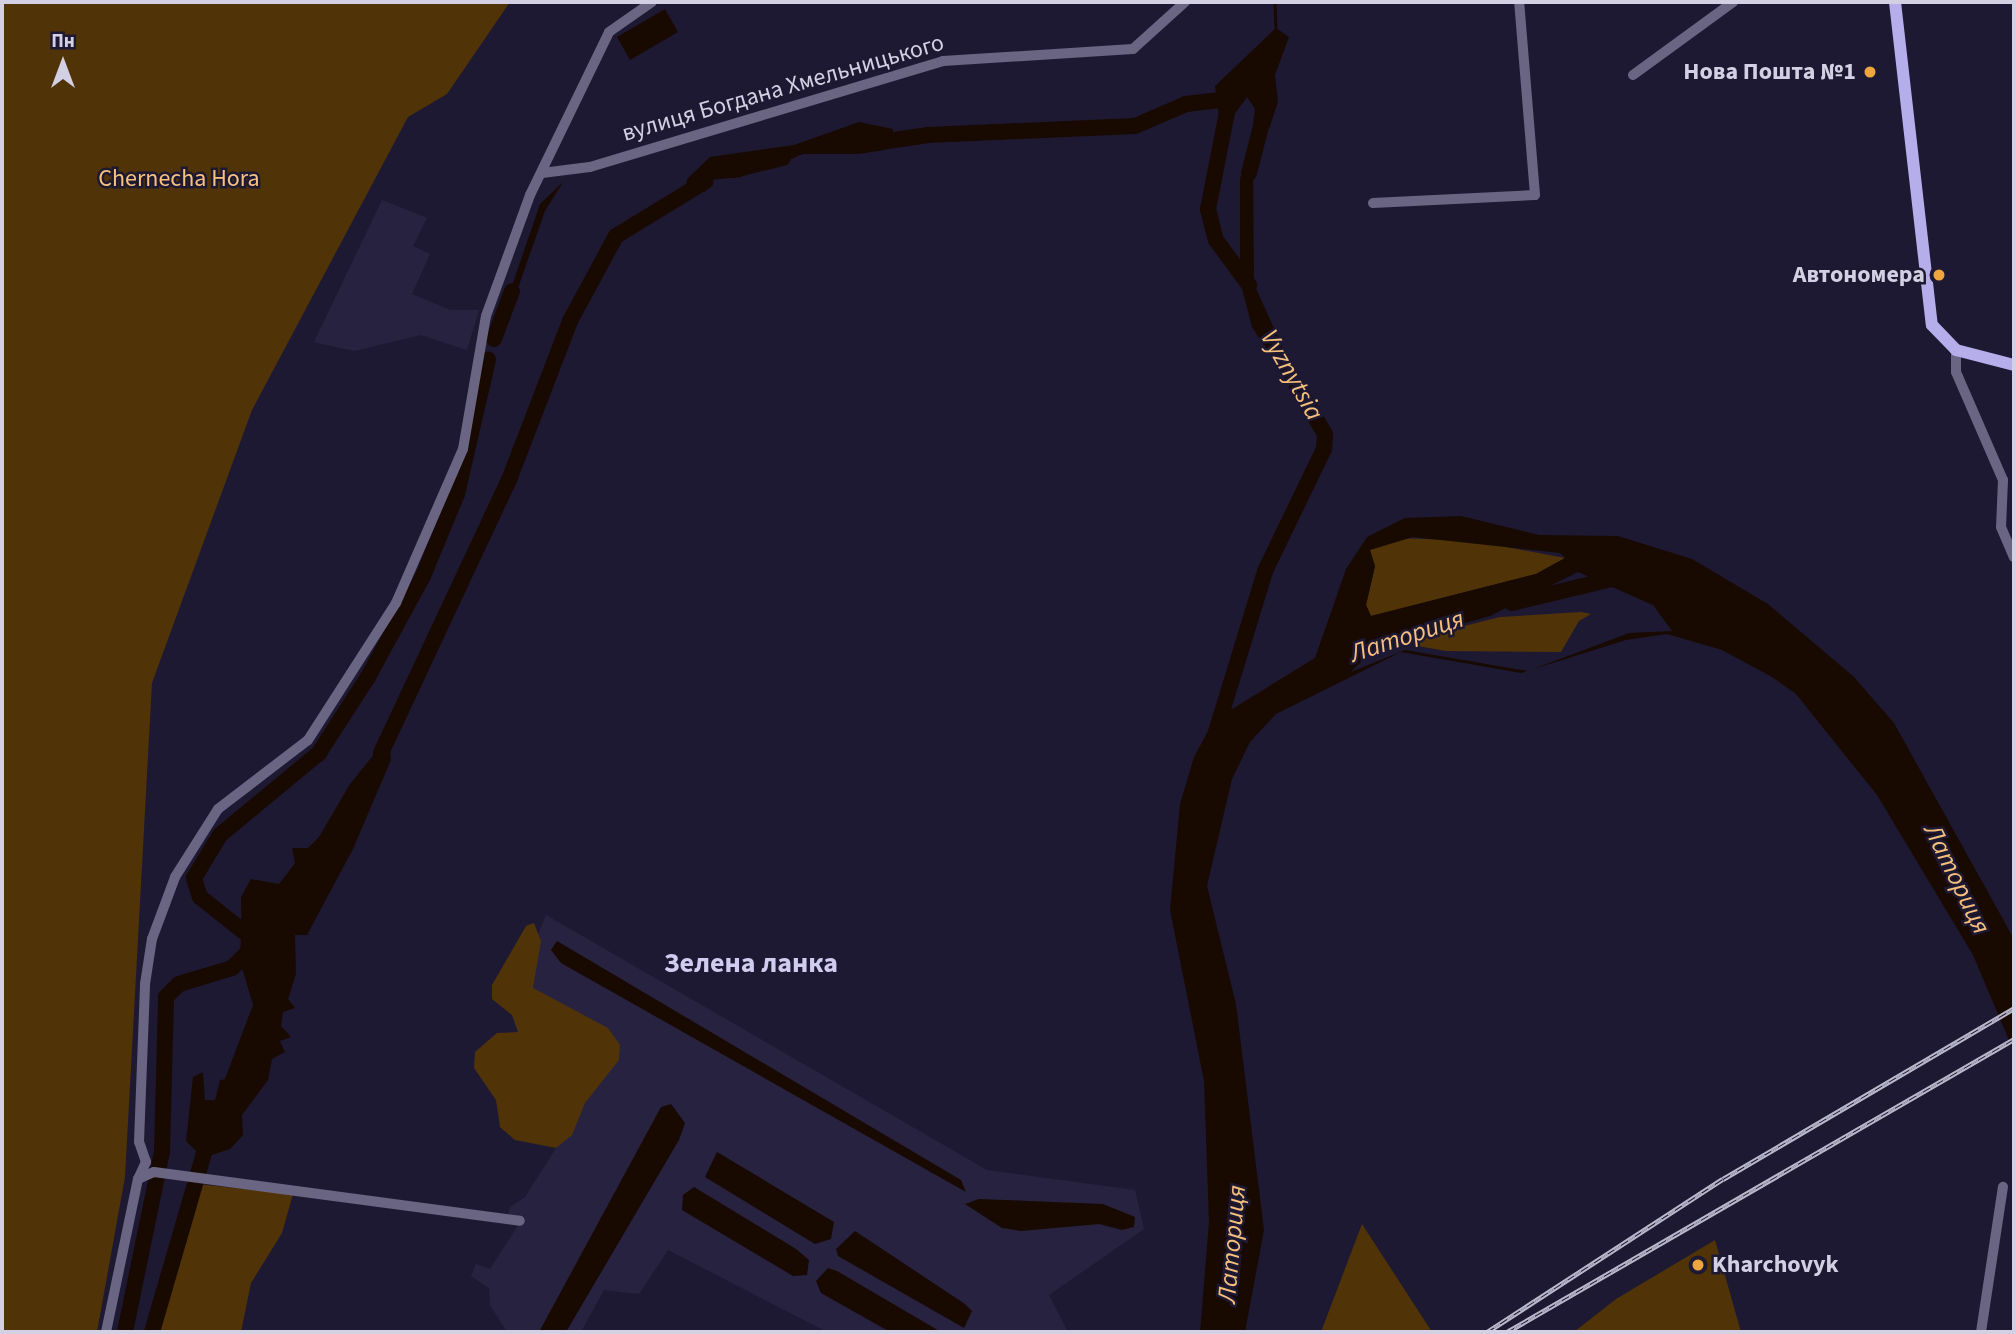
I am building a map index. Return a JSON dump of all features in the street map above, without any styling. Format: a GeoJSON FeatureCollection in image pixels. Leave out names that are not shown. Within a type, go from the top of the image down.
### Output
{"type":"FeatureCollection","features":[{"type":"Feature","properties":{"kind":"main road"},"geometry":{"type":"LineString","coordinates":[[1895,2],[1926,299],[1932,326],[1955,350],[2014,365]]}},
{"type":"Feature","properties":{"kind":"street"},"geometry":{"type":"LineString","coordinates":[[106,1332],[138,1179],[146,1162],[139,1142],[145,984],[152,939],[177,873],[218,809],[307,740],[396,603],[463,449],[486,316],[542,173],[609,32],[652,2]]}},
{"type":"Feature","properties":{"kind":"street","name":"вулиця Богдана Хмельницького"},"geometry":{"type":"LineString","coordinates":[[542,173],[590,167],[943,61],[1133,49],[1185,2]]}},
{"type":"Feature","properties":{"kind":"street"},"geometry":{"type":"LineString","coordinates":[[1373,204],[1535,195],[1519,2]]}},
{"type":"Feature","properties":{"kind":"street"},"geometry":{"type":"LineString","coordinates":[[1633,75],[1685,43],[1733,2]]}},
{"type":"Feature","properties":{"kind":"street"},"geometry":{"type":"LineString","coordinates":[[1955,350],[1955,372],[2003,480],[2001,527],[2014,557]]}},
{"type":"Feature","properties":{"kind":"street"},"geometry":{"type":"LineString","coordinates":[[138,1179],[154,1172],[232,1185],[520,1221]]}},
{"type":"Feature","properties":{"kind":"street"},"geometry":{"type":"LineString","coordinates":[[1981,1332],[2003,1187]]}},
{"type":"Feature","properties":{"kind":"shaded area"},"geometry":{"type":"Polygon","coordinates":[[[382,200],[427,218],[413,246],[430,254],[412,294],[450,310],[479,310],[467,350],[421,335],[354,351],[314,342],[382,200]]]}},
{"type":"Feature","properties":{"kind":"shaded area"},"geometry":{"type":"Polygon","coordinates":[[[546,915],[987,1170],[1135,1190],[1144,1229],[1049,1295],[1068,1332],[827,1332],[668,1250],[639,1294],[604,1290],[581,1332],[507,1332],[490,1305],[489,1288],[471,1276],[476,1264],[490,1269],[522,1219],[508,1215],[510,1207],[525,1197],[618,1051],[517,987],[546,915]]]}},
{"type":"Feature","properties":{"kind":"green space","name":"Chernecha Hora"},"geometry":{"type":"Polygon","coordinates":[[[2,2],[510,2],[447,94],[408,117],[252,410],[152,683],[125,1177],[97,1332],[2,1332],[2,2]]]}},
{"type":"Feature","properties":{"kind":"green space"},"geometry":{"type":"Polygon","coordinates":[[[1401,538],[1474,541],[1565,558],[1536,574],[1371,616],[1366,605],[1375,566],[1369,550],[1401,538]]]}},
{"type":"Feature","properties":{"kind":"green space"},"geometry":{"type":"Polygon","coordinates":[[[1581,612],[1591,614],[1579,621],[1561,652],[1446,651],[1418,646],[1416,638],[1500,617],[1581,612]]]}},
{"type":"Feature","properties":{"kind":"green space"},"geometry":{"type":"Polygon","coordinates":[[[534,923],[541,941],[533,988],[608,1028],[620,1045],[619,1060],[585,1103],[572,1135],[556,1148],[515,1140],[500,1127],[496,1100],[474,1068],[475,1052],[497,1033],[518,1032],[512,1015],[492,999],[492,985],[526,926],[534,923]]]}},
{"type":"Feature","properties":{"kind":"green space"},"geometry":{"type":"Polygon","coordinates":[[[197,1184],[293,1194],[282,1233],[251,1283],[241,1332],[152,1332],[197,1184]]]}},
{"type":"Feature","properties":{"kind":"green space"},"geometry":{"type":"Polygon","coordinates":[[[1362,1224],[1432,1332],[1321,1332],[1362,1224]]]}},
{"type":"Feature","properties":{"kind":"green space","name":"Kharchovyk"},"geometry":{"type":"Polygon","coordinates":[[[1715,1240],[1741,1332],[1574,1332],[1616,1299],[1715,1240]]]}},
{"type":"Feature","properties":{"kind":"water"},"geometry":{"type":"Polygon","coordinates":[[[665,9],[678,32],[630,60],[617,37],[665,9]]]}},
{"type":"Feature","properties":{"kind":"water"},"geometry":{"type":"Polygon","coordinates":[[[1276,28],[1289,37],[1275,75],[1278,102],[1269,129],[1253,124],[1255,109],[1247,97],[1231,119],[1219,118],[1215,86],[1276,28]]]}},
{"type":"Feature","properties":{"kind":"water"},"geometry":{"type":"Polygon","coordinates":[[[859,122],[893,129],[893,140],[884,150],[859,154],[803,154],[768,169],[754,163],[753,172],[741,177],[710,180],[705,192],[686,189],[687,179],[710,157],[794,145],[859,122]]]}},
{"type":"Feature","properties":{"kind":"water"},"geometry":{"type":"Polygon","coordinates":[[[1253,154],[1254,284],[1282,346],[1281,357],[1306,389],[1306,411],[1252,327],[1240,281],[1240,178],[1253,154]]]}},
{"type":"Feature","properties":{"kind":"water"},"geometry":{"type":"Polygon","coordinates":[[[563,182],[545,211],[511,308],[504,309],[540,204],[563,182]]]}},
{"type":"Feature","properties":{"kind":"water"},"geometry":{"type":"Polygon","coordinates":[[[1461,516],[1539,535],[1618,536],[1692,559],[1768,604],[1854,677],[1894,723],[2014,939],[2014,1052],[1973,955],[1877,795],[1796,694],[1772,677],[1722,650],[1667,634],[1626,640],[1531,670],[1629,633],[1672,631],[1653,605],[1578,572],[1490,616],[1430,633],[1410,630],[1374,648],[1351,672],[1405,650],[1528,671],[1521,673],[1401,652],[1276,714],[1250,742],[1232,779],[1207,886],[1236,1004],[1264,1230],[1245,1332],[1200,1332],[1209,1222],[1204,1081],[1170,910],[1180,804],[1194,757],[1214,720],[1315,658],[1346,569],[1367,537],[1405,518],[1461,516]],[[1413,537],[1370,550],[1375,566],[1366,605],[1371,616],[1536,574],[1565,558],[1560,553],[1413,537]]]}},
{"type":"Feature","properties":{"kind":"water"},"geometry":{"type":"Polygon","coordinates":[[[389,736],[391,760],[353,849],[307,935],[295,935],[296,974],[288,999],[295,1008],[283,1012],[281,1026],[291,1037],[280,1041],[285,1052],[272,1059],[268,1080],[242,1115],[243,1135],[230,1149],[203,1158],[186,1141],[193,1077],[203,1072],[205,1100],[215,1100],[220,1080],[234,1078],[257,1018],[242,968],[241,897],[251,879],[279,884],[295,863],[292,848],[308,848],[319,837],[350,784],[389,736]]]}},
{"type":"Feature","properties":{"kind":"water"},"geometry":{"type":"Polygon","coordinates":[[[557,941],[961,1180],[966,1192],[561,963],[551,950],[557,941]]]}},
{"type":"Feature","properties":{"kind":"water"},"geometry":{"type":"Polygon","coordinates":[[[671,1104],[685,1123],[679,1140],[566,1332],[539,1332],[661,1107],[671,1104]]]}},
{"type":"Feature","properties":{"kind":"water"},"geometry":{"type":"Polygon","coordinates":[[[717,1152],[834,1222],[831,1239],[815,1244],[705,1177],[717,1152]]]}},
{"type":"Feature","properties":{"kind":"water"},"geometry":{"type":"Polygon","coordinates":[[[694,1187],[796,1249],[809,1260],[807,1275],[793,1276],[682,1210],[683,1195],[694,1187]]]}},
{"type":"Feature","properties":{"kind":"water"},"geometry":{"type":"Polygon","coordinates":[[[979,1199],[1103,1204],[1135,1217],[1134,1227],[1122,1230],[1099,1224],[1021,1231],[1002,1228],[965,1204],[979,1199]]]}},
{"type":"Feature","properties":{"kind":"water"},"geometry":{"type":"Polygon","coordinates":[[[855,1231],[965,1304],[972,1311],[964,1328],[838,1256],[836,1249],[855,1231]]]}},
{"type":"Feature","properties":{"kind":"water"},"geometry":{"type":"Polygon","coordinates":[[[828,1268],[941,1332],[890,1332],[821,1293],[816,1281],[828,1268]]]}},
{"type":"Feature","properties":{"kind":"waterway"},"geometry":{"type":"LineString","coordinates":[[1275,2],[1276,30]]}},
{"type":"Feature","properties":{"kind":"waterway"},"geometry":{"type":"LineString","coordinates":[[874,143],[928,135],[1135,126],[1186,104],[1237,98]]}},
{"type":"Feature","properties":{"kind":"waterway"},"geometry":{"type":"LineString","coordinates":[[1229,102],[1208,209],[1216,240],[1249,285]]}},
{"type":"Feature","properties":{"kind":"waterway","name":"Vyznytsia"},"geometry":{"type":"LineString","coordinates":[[1249,173],[1266,107]]}},
{"type":"Feature","properties":{"kind":"waterway"},"geometry":{"type":"LineString","coordinates":[[733,170],[783,158]]}},
{"type":"Feature","properties":{"kind":"waterway"},"geometry":{"type":"LineString","coordinates":[[381,753],[509,480],[570,321],[616,236],[706,181]]}},
{"type":"Feature","properties":{"kind":"waterway"},"geometry":{"type":"LineString","coordinates":[[494,339],[512,291]]}},
{"type":"Feature","properties":{"kind":"waterway"},"geometry":{"type":"LineString","coordinates":[[254,940],[200,897],[194,878],[220,835],[319,753],[368,677],[423,576],[457,494],[488,360]]}},
{"type":"Feature","properties":{"kind":"waterway","name":"Vyznytsia"},"geometry":{"type":"LineString","coordinates":[[1215,735],[1265,571],[1324,449],[1325,434],[1297,387]]}},
{"type":"Feature","properties":{"kind":"waterway","name":"Латориця"},"geometry":{"type":"LineString","coordinates":[[1512,603],[1616,578]]}},
{"type":"Feature","properties":{"kind":"waterway","name":"Латориця"},"geometry":{"type":"LineString","coordinates":[[1385,640],[1437,625]]}},
{"type":"Feature","properties":{"kind":"waterway"},"geometry":{"type":"LineString","coordinates":[[125,1332],[162,1152],[166,997],[179,984],[232,968],[248,952],[249,941]]}},
{"type":"Feature","properties":{"kind":"waterway"},"geometry":{"type":"LineString","coordinates":[[227,1096],[260,1009]]}},
{"type":"Feature","properties":{"kind":"waterway"},"geometry":{"type":"LineString","coordinates":[[152,1332],[208,1139]]}},
{"type":"Feature","properties":{"kind":"railway"},"geometry":{"type":"LineString","coordinates":[[1487,1332],[1723,1179],[2014,1008]]}},
{"type":"Feature","properties":{"kind":"railway"},"geometry":{"type":"LineString","coordinates":[[1507,1332],[2014,1039]]}},
{"type":"Feature","properties":{"kind":"place","name":"Нова Пошта №1"},"geometry":{"type":"Point","coordinates":[1870,72]}},
{"type":"Feature","properties":{"kind":"place","name":"Автономера"},"geometry":{"type":"Point","coordinates":[1939,275]}},
{"type":"Feature","properties":{"kind":"place","name":"Kharchovyk"},"geometry":{"type":"Point","coordinates":[1698,1265]}},
{"type":"Feature","properties":{"kind":"district","name":"Зелена ланка"},"geometry":{"type":"Point","coordinates":[751,963]}}]}
